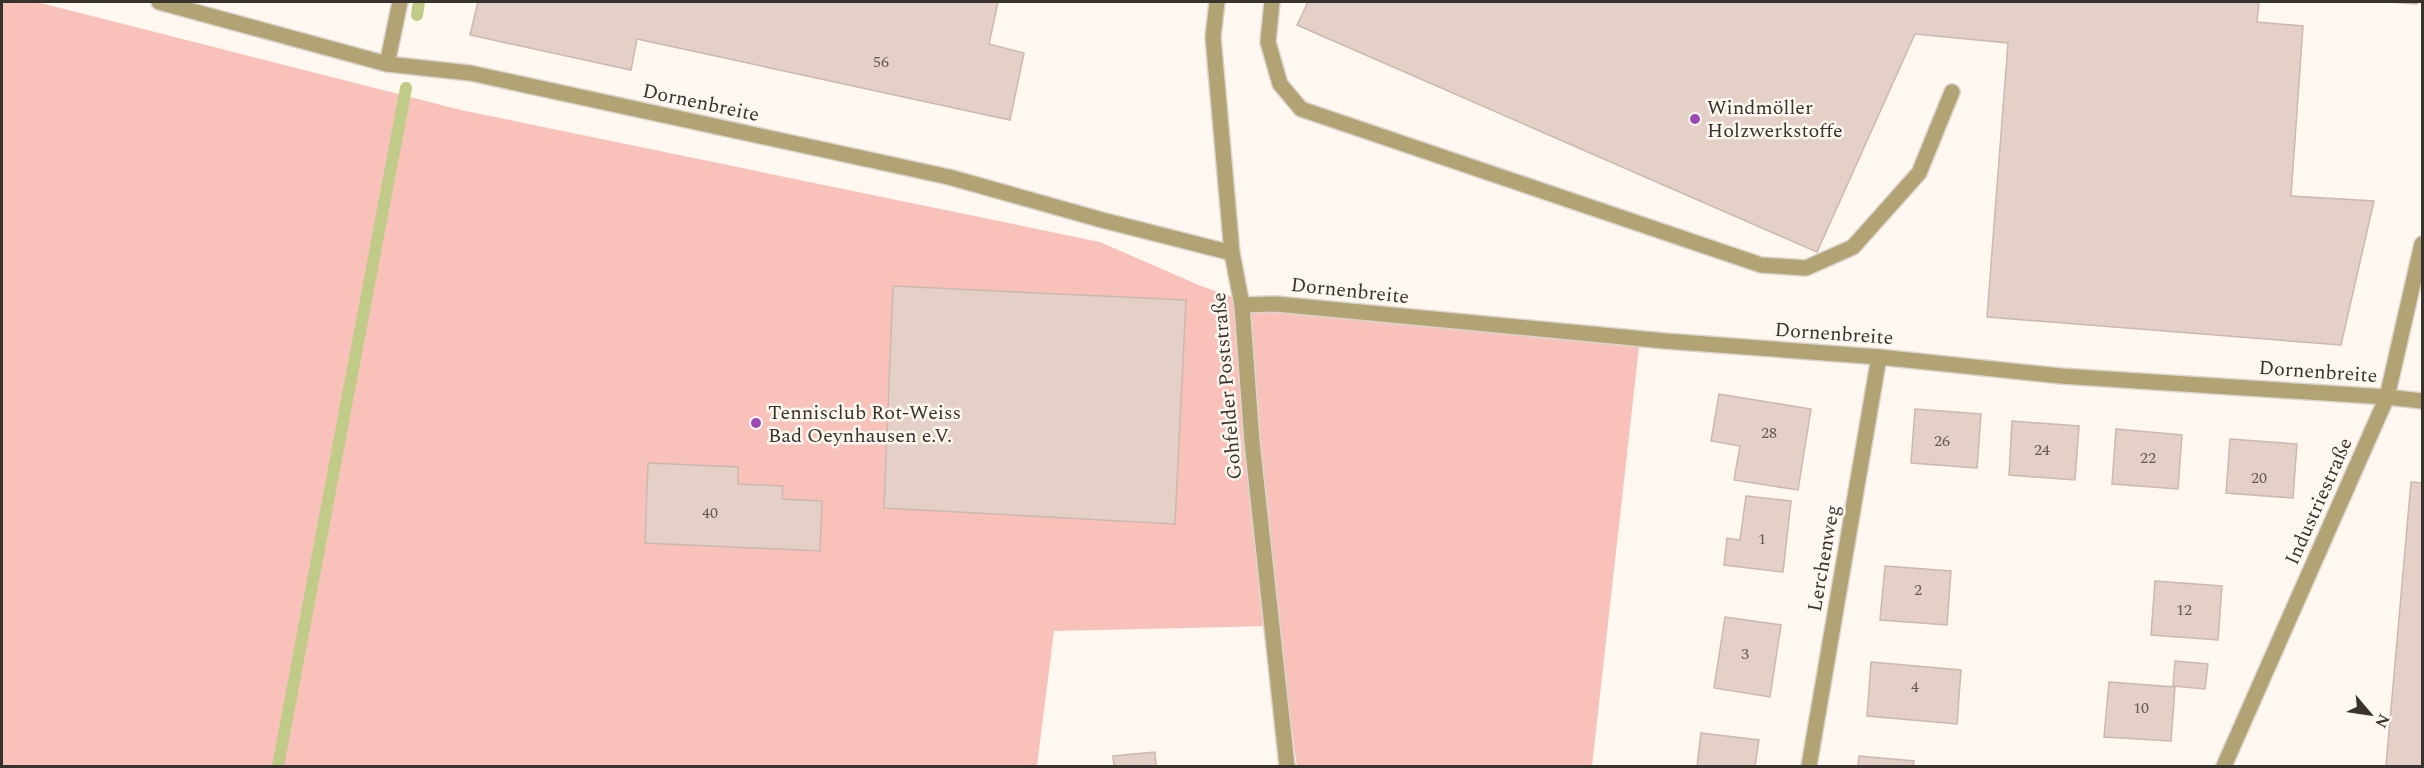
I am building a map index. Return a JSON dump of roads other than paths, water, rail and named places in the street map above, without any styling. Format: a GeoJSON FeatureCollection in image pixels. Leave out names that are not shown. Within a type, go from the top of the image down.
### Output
{"type":"FeatureCollection","features":[{"type":"Feature","properties":{"kind":"street","name":"Dornenbreite"},"geometry":{"type":"LineString","coordinates":[[159,2],[387,63],[470,73],[949,177],[1102,220],[1232,253]]}},
{"type":"Feature","properties":{"kind":"street"},"geometry":{"type":"LineString","coordinates":[[387,63],[400,2]]}},
{"type":"Feature","properties":{"kind":"street","name":"Gohfelder Poststraße"},"geometry":{"type":"LineString","coordinates":[[1217,2],[1213,37],[1232,253],[1242,305],[1252,442],[1287,766]]}},
{"type":"Feature","properties":{"kind":"street"},"geometry":{"type":"LineString","coordinates":[[1272,2],[1268,42],[1280,84],[1301,109],[1761,265],[1806,268],[1853,247],[1919,173],[1952,92]]}},
{"type":"Feature","properties":{"kind":"street","name":"Industriestraße"},"geometry":{"type":"LineString","coordinates":[[2224,766],[2387,397],[2422,244]]}},
{"type":"Feature","properties":{"kind":"street","name":"Dornenbreite"},"geometry":{"type":"LineString","coordinates":[[1242,305],[1276,304],[1665,341],[1879,357],[2061,375],[2422,401]]}},
{"type":"Feature","properties":{"kind":"street","name":"Lerchenweg"},"geometry":{"type":"LineString","coordinates":[[1809,766],[1879,357]]}},
{"type":"Feature","properties":{"kind":"waterway"},"geometry":{"type":"LineString","coordinates":[[417,15],[419,2]]}},
{"type":"Feature","properties":{"kind":"waterway"},"geometry":{"type":"LineString","coordinates":[[278,766],[406,88]]}},
{"type":"Feature","properties":{"kind":"place","name":"Windmöller Holzwerkstoffe"},"geometry":{"type":"Point","coordinates":[1695,119]}},
{"type":"Feature","properties":{"kind":"place","name":"Tennisclub Rot-Weiss Bad Oeynhausen e.V."},"geometry":{"type":"Point","coordinates":[756,423]}}]}
